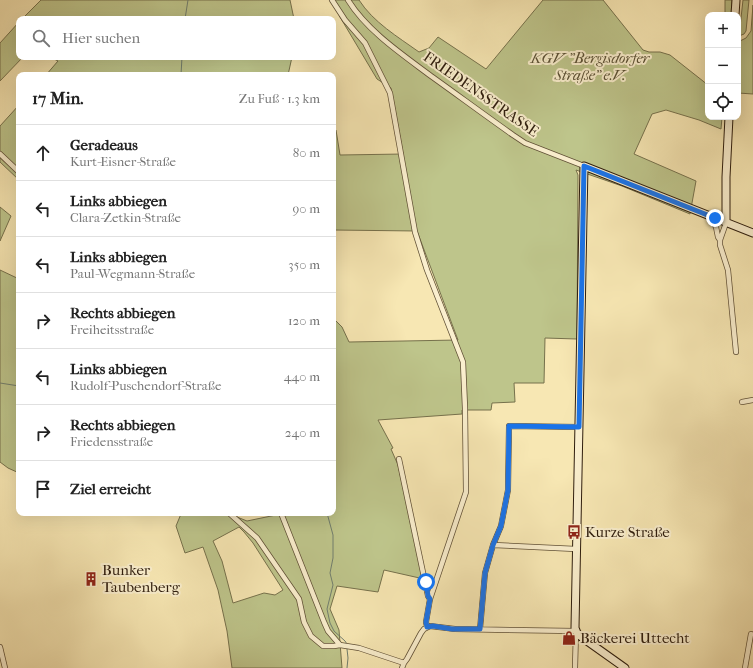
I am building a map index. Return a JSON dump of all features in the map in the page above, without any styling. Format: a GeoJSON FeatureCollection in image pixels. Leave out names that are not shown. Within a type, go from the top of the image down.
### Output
{"type":"FeatureCollection","features":[{"type":"Feature","properties":{"kind":"street"},"geometry":{"type":"LineString","coordinates":[[332,0],[348,25],[364,43],[390,93],[415,232],[427,270],[463,362],[466,492],[430,599],[426,622],[427,627]]}},
{"type":"Feature","properties":{"kind":"street","name":"FRIEDENSSTRASSE"},"geometry":{"type":"LineString","coordinates":[[348,0],[362,19],[381,37],[513,136],[526,143],[726,223],[753,232]]}},
{"type":"Feature","properties":{"kind":"street"},"geometry":{"type":"LineString","coordinates":[[735,12],[736,0]]}},
{"type":"Feature","properties":{"kind":"street"},"geometry":{"type":"LineString","coordinates":[[720,240],[726,223],[729,120]]}},
{"type":"Feature","properties":{"kind":"street"},"geometry":{"type":"LineString","coordinates":[[0,154],[16,169]]}},
{"type":"Feature","properties":{"kind":"street"},"geometry":{"type":"LineString","coordinates":[[575,668],[584,166]]}},
{"type":"Feature","properties":{"kind":"street"},"geometry":{"type":"LineString","coordinates":[[709,216],[718,233],[721,249],[728,270],[736,352]]}},
{"type":"Feature","properties":{"kind":"street"},"geometry":{"type":"LineString","coordinates":[[718,233],[722,224],[726,223]]}},
{"type":"Feature","properties":{"kind":"street"},"geometry":{"type":"LineString","coordinates":[[742,402],[753,400]]}},
{"type":"Feature","properties":{"kind":"street"},"geometry":{"type":"LineString","coordinates":[[480,629],[484,580],[493,545],[501,526],[508,490],[509,426],[579,427]]}},
{"type":"Feature","properties":{"kind":"street"},"geometry":{"type":"LineString","coordinates":[[399,459],[428,596],[430,599]]}},
{"type":"Feature","properties":{"kind":"street"},"geometry":{"type":"LineString","coordinates":[[232,516],[257,538],[299,599],[304,622],[311,636],[323,646],[344,645],[359,648],[404,663]]}},
{"type":"Feature","properties":{"kind":"street"},"geometry":{"type":"LineString","coordinates":[[282,516],[328,631],[344,645]]}},
{"type":"Feature","properties":{"kind":"street"},"geometry":{"type":"LineString","coordinates":[[493,545],[576,549]]}},
{"type":"Feature","properties":{"kind":"street"},"geometry":{"type":"LineString","coordinates":[[402,668],[421,633],[427,627],[433,626],[452,629],[576,632],[625,668]]}},
{"type":"Feature","properties":{"kind":"street"},"geometry":{"type":"LineString","coordinates":[[745,668],[751,634]]}},
{"type":"Feature","properties":{"kind":"street"},"geometry":{"type":"LineString","coordinates":[[0,647],[5,668]]}},
{"type":"Feature","properties":{"kind":"green space"},"geometry":{"type":"Polygon","coordinates":[[[41,0],[290,0],[293,16],[25,16],[41,0]]]}},
{"type":"Feature","properties":{"kind":"green space","name":"KGV \"Bergisdorfer Straße\" e.V."},"geometry":{"type":"Polygon","coordinates":[[[333,0],[359,0],[371,15],[394,35],[419,52],[429,48],[438,37],[486,69],[543,0],[603,0],[643,50],[670,55],[705,83],[705,120],[722,120],[721,129],[699,120],[666,110],[652,114],[634,154],[696,181],[690,214],[622,186],[576,170],[578,175],[577,339],[545,338],[544,383],[514,383],[515,402],[492,403],[491,410],[462,410],[462,414],[378,420],[393,448],[391,449],[398,465],[424,579],[384,570],[378,592],[337,586],[330,609],[339,630],[342,668],[232,668],[227,631],[218,590],[203,547],[185,553],[176,526],[180,516],[234,516],[247,521],[271,516],[336,516],[336,321],[342,327],[349,342],[458,340],[417,231],[336,230],[336,130],[340,155],[403,154],[391,88],[377,79],[340,17],[333,0]],[[239,527],[213,541],[222,561],[233,603],[264,593],[275,595],[283,590],[253,543],[239,527]]]}},
{"type":"Feature","properties":{"kind":"green space"},"geometry":{"type":"Polygon","coordinates":[[[725,0],[732,0],[731,12],[725,12],[725,0]]]}},
{"type":"Feature","properties":{"kind":"green space"},"geometry":{"type":"Polygon","coordinates":[[[743,0],[749,0],[746,31],[741,35],[743,0]]]}},
{"type":"Feature","properties":{"kind":"green space"},"geometry":{"type":"Polygon","coordinates":[[[753,5],[753,94],[741,93],[741,40],[746,38],[751,31],[753,5]]]}},
{"type":"Feature","properties":{"kind":"green space"},"geometry":{"type":"Polygon","coordinates":[[[16,25],[16,60],[20,60],[0,81],[0,43],[16,25]]]}},
{"type":"Feature","properties":{"kind":"green space"},"geometry":{"type":"Polygon","coordinates":[[[56,60],[291,60],[289,72],[49,72],[58,61],[56,60]]]}},
{"type":"Feature","properties":{"kind":"green space"},"geometry":{"type":"Polygon","coordinates":[[[16,108],[16,177],[0,162],[0,126],[16,108]]]}},
{"type":"Feature","properties":{"kind":"green space"},"geometry":{"type":"Polygon","coordinates":[[[0,207],[11,216],[0,241],[0,207]]]}},
{"type":"Feature","properties":{"kind":"green space"},"geometry":{"type":"Polygon","coordinates":[[[0,270],[16,278],[16,472],[0,462],[0,270]]]}},
{"type":"Feature","properties":{"kind":"waterway"},"geometry":{"type":"LineString","coordinates":[[185,16],[188,0]]}},
{"type":"Feature","properties":{"kind":"waterway"},"geometry":{"type":"LineString","coordinates":[[181,72],[182,60]]}},
{"type":"Feature","properties":{"kind":"waterway"},"geometry":{"type":"LineString","coordinates":[[0,383],[16,386]]}},
{"type":"Feature","properties":{"kind":"waterway"},"geometry":{"type":"LineString","coordinates":[[328,516],[333,535],[333,558],[330,573],[333,585],[327,609],[330,623],[334,631],[347,644]]}},
{"type":"Feature","properties":{"kind":"waterway"},"geometry":{"type":"LineString","coordinates":[[347,649],[347,668]]}},
{"type":"Feature","properties":{"kind":"place","name":"Kurze Straße"},"geometry":{"type":"Point","coordinates":[574,532]}},
{"type":"Feature","properties":{"kind":"place","name":"Bunker Taubenberg"},"geometry":{"type":"Point","coordinates":[91,579]}},
{"type":"Feature","properties":{"kind":"place","name":"Bäckerei Uttecht"},"geometry":{"type":"Point","coordinates":[569,638]}},
{"type":"Feature","properties":{"kind":"route"},"geometry":{"type":"LineString","coordinates":[[426,582],[428,596],[430,599],[426,622],[427,627],[437,626],[452,629],[480,629],[485,573],[493,545],[501,526],[508,490],[509,426],[579,427],[584,166],[715,218]]}}]}
